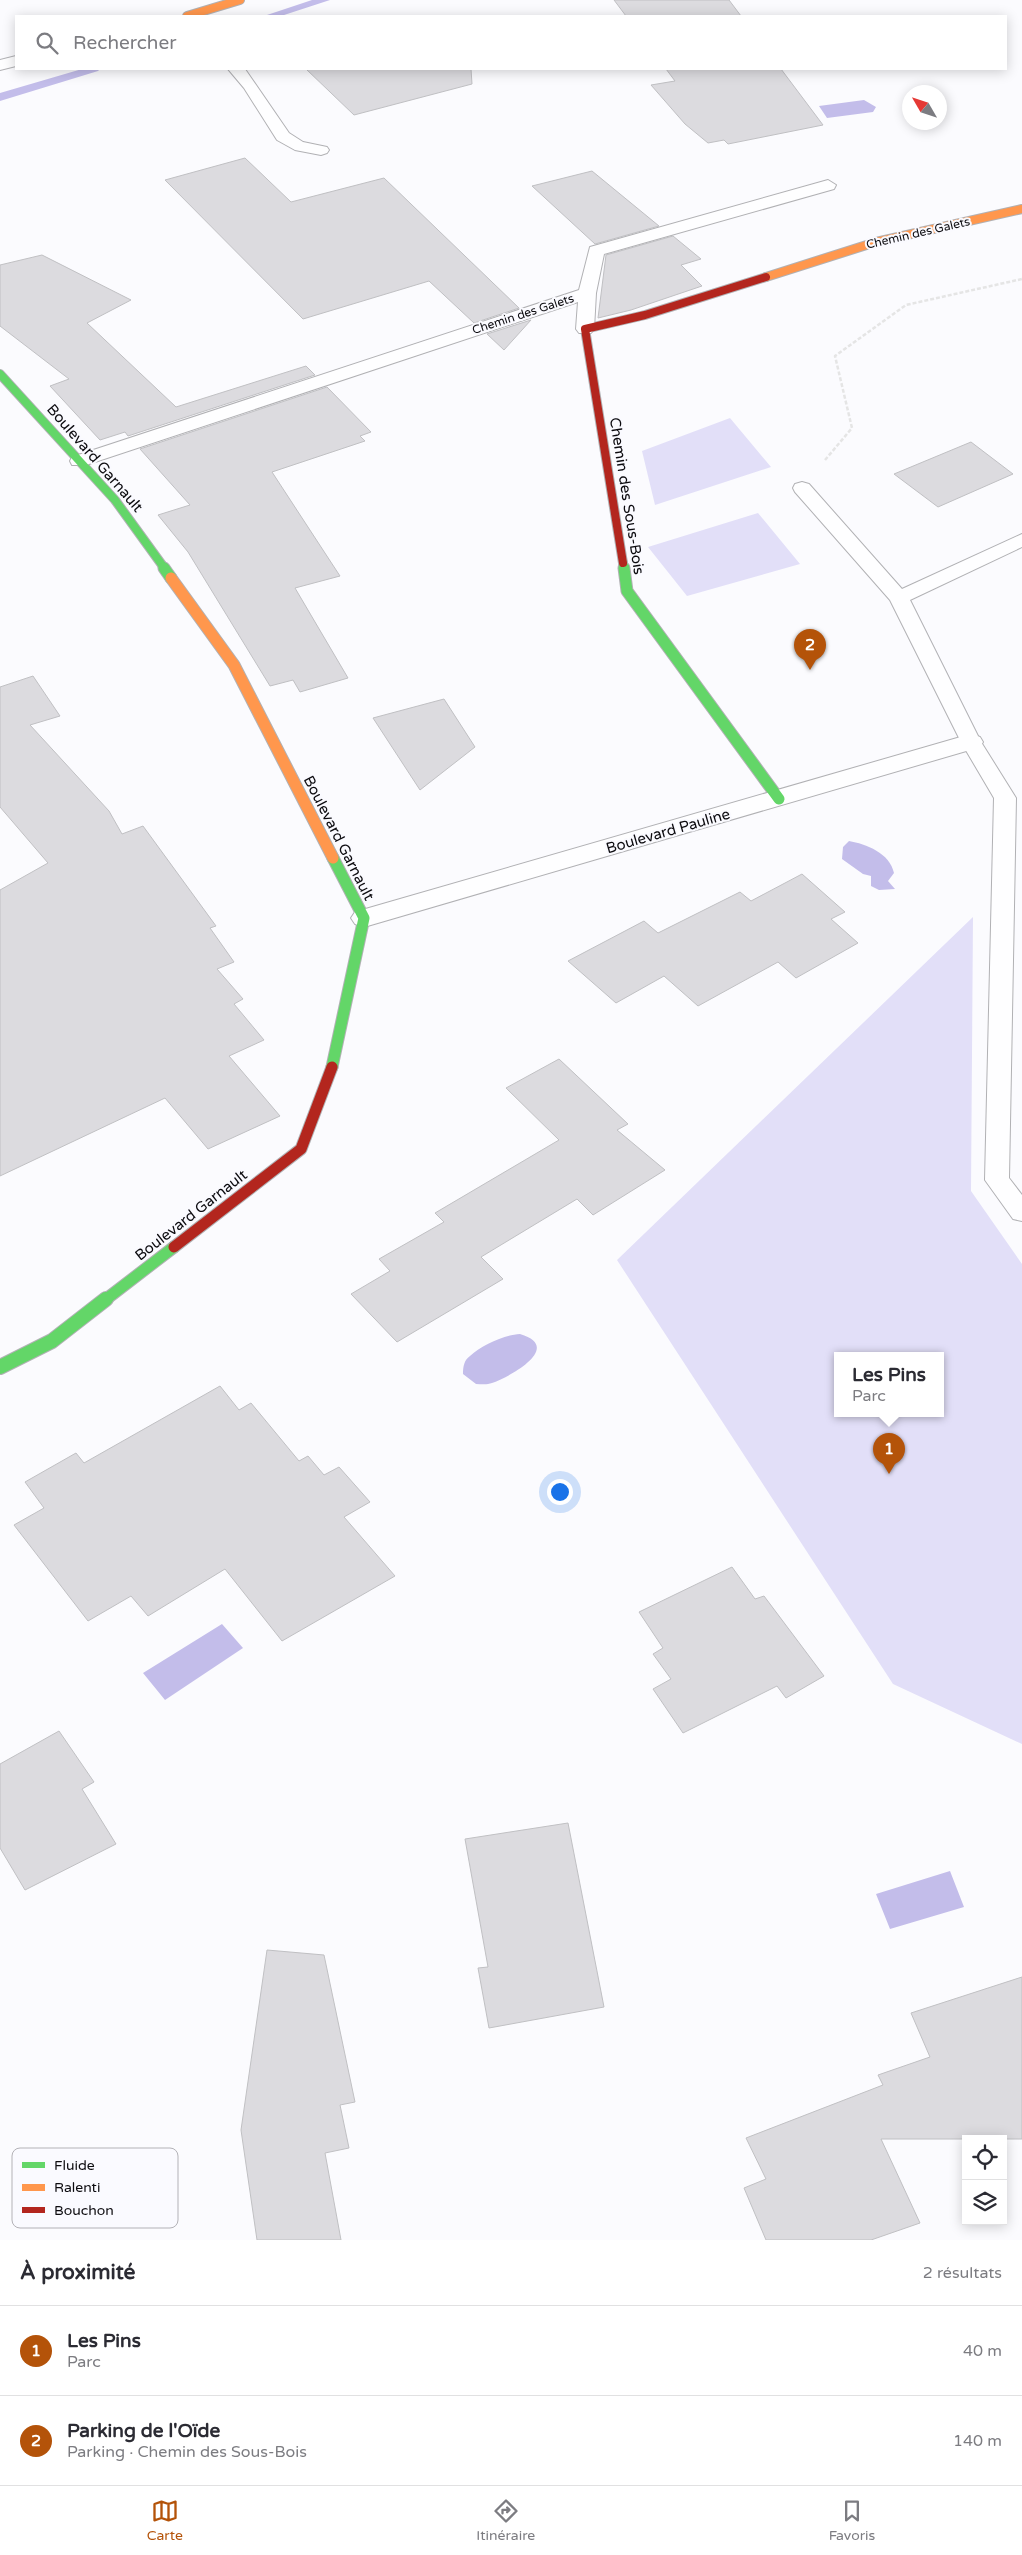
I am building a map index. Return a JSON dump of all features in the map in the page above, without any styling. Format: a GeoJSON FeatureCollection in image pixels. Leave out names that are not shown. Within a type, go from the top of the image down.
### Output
{"type":"FeatureCollection","features":[{"type":"Feature","properties":{"kind":"street"},"geometry":{"type":"LineString","coordinates":[[190,15],[240,0]]}},
{"type":"Feature","properties":{"kind":"street"},"geometry":{"type":"LineString","coordinates":[[0,66],[15,61]]}},
{"type":"Feature","properties":{"kind":"street","name":"Chemin des Galets"},"geometry":{"type":"LineString","coordinates":[[585,329],[645,315],[876,242],[1022,209]]}},
{"type":"Feature","properties":{"kind":"street","name":"Chemin des Sous-Bois"},"geometry":{"type":"LineString","coordinates":[[585,329],[626,591],[779,799]]}},
{"type":"Feature","properties":{"kind":"street","name":"Boulevard Garnault"},"geometry":{"type":"LineString","coordinates":[[0,374],[115,500],[234,665],[364,918],[335,1058],[301,1149],[52,1342],[0,1367]]}},
{"type":"Feature","properties":{"kind":"street","name":"Boulevard Pauline"},"geometry":{"type":"LineString","coordinates":[[364,918],[971,742]]}},
{"type":"Feature","properties":{"kind":"lane"},"geometry":{"type":"LineString","coordinates":[[237,70],[258,94],[274,125],[285,139],[303,147],[321,150]]}},
{"type":"Feature","properties":{"kind":"lane"},"geometry":{"type":"LineString","coordinates":[[586,293],[596,251],[828,185]]}},
{"type":"Feature","properties":{"kind":"lane","name":"Chemin des Galets"},"geometry":{"type":"LineString","coordinates":[[79,461],[586,293],[585,329]]}},
{"type":"Feature","properties":{"kind":"lane"},"geometry":{"type":"LineString","coordinates":[[802,488],[899,598],[971,742],[1004,798],[997,1180],[1022,1212]]}},
{"type":"Feature","properties":{"kind":"lane"},"geometry":{"type":"LineString","coordinates":[[899,598],[1022,540]]}},
{"type":"Feature","properties":{"kind":"path"},"geometry":{"type":"LineString","coordinates":[[802,488],[852,428],[835,356],[906,305],[1022,279]]}},
{"type":"Feature","properties":{"kind":"shaded area"},"geometry":{"type":"Polygon","coordinates":[[[864,100],[876,107],[873,112],[827,118],[819,106],[864,100]]]}},
{"type":"Feature","properties":{"kind":"shaded area"},"geometry":{"type":"Polygon","coordinates":[[[730,418],[771,467],[655,505],[642,451],[730,418]]]}},
{"type":"Feature","properties":{"kind":"shaded area"},"geometry":{"type":"Polygon","coordinates":[[[758,513],[800,564],[687,596],[648,547],[758,513]]]}},
{"type":"Feature","properties":{"kind":"shaded area"},"geometry":{"type":"Polygon","coordinates":[[[849,841],[870,847],[888,860],[894,873],[888,881],[895,889],[879,890],[871,886],[871,876],[863,874],[842,859],[843,847],[849,841]]]}},
{"type":"Feature","properties":{"kind":"shaded area"},"geometry":{"type":"Polygon","coordinates":[[[973,917],[971,1191],[1022,1264],[1022,1744],[893,1684],[617,1260],[973,917]]]}},
{"type":"Feature","properties":{"kind":"shaded area"},"geometry":{"type":"Polygon","coordinates":[[[520,1334],[532,1340],[537,1346],[535,1354],[520,1368],[500,1380],[488,1384],[476,1384],[463,1374],[465,1362],[475,1352],[500,1338],[520,1334]]]}},
{"type":"Feature","properties":{"kind":"shaded area"},"geometry":{"type":"Polygon","coordinates":[[[222,1624],[243,1648],[165,1700],[143,1673],[222,1624]]]}},
{"type":"Feature","properties":{"kind":"shaded area"},"geometry":{"type":"Polygon","coordinates":[[[950,1871],[964,1907],[890,1929],[876,1894],[950,1871]]]}},
{"type":"Feature","properties":{"kind":"building"},"geometry":{"type":"Polygon","coordinates":[[[614,0],[729,0],[740,15],[625,15],[614,0]]]}},
{"type":"Feature","properties":{"kind":"building"},"geometry":{"type":"Polygon","coordinates":[[[307,70],[471,70],[472,84],[354,115],[307,70]]]}},
{"type":"Feature","properties":{"kind":"building"},"geometry":{"type":"Polygon","coordinates":[[[667,70],[782,70],[823,125],[728,144],[724,140],[708,143],[685,124],[651,85],[675,81],[667,70]]]}},
{"type":"Feature","properties":{"kind":"building"},"geometry":{"type":"Polygon","coordinates":[[[245,158],[291,202],[384,178],[519,308],[474,323],[429,281],[303,319],[165,180],[245,158]]]}},
{"type":"Feature","properties":{"kind":"building"},"geometry":{"type":"Polygon","coordinates":[[[592,171],[659,226],[595,244],[532,186],[592,171]]]}},
{"type":"Feature","properties":{"kind":"building"},"geometry":{"type":"Polygon","coordinates":[[[673,236],[701,259],[681,265],[702,286],[631,310],[598,318],[606,255],[673,236]]]}},
{"type":"Feature","properties":{"kind":"building"},"geometry":{"type":"Polygon","coordinates":[[[42,255],[131,300],[87,323],[176,407],[306,366],[315,375],[128,436],[125,432],[100,440],[50,386],[69,379],[0,326],[0,265],[42,255]]]}},
{"type":"Feature","properties":{"kind":"building"},"geometry":{"type":"Polygon","coordinates":[[[531,320],[504,350],[487,334],[531,320]]]}},
{"type":"Feature","properties":{"kind":"building"},"geometry":{"type":"Polygon","coordinates":[[[327,387],[371,432],[360,436],[365,441],[272,472],[340,576],[295,588],[348,678],[300,692],[293,680],[270,686],[188,552],[158,515],[190,505],[140,449],[327,387]]]}},
{"type":"Feature","properties":{"kind":"building"},"geometry":{"type":"Polygon","coordinates":[[[971,442],[1013,474],[938,507],[894,474],[971,442]]]}},
{"type":"Feature","properties":{"kind":"building"},"geometry":{"type":"Polygon","coordinates":[[[33,676],[60,716],[30,725],[109,811],[122,834],[143,826],[216,926],[210,928],[234,962],[217,969],[243,999],[234,1004],[264,1040],[229,1056],[280,1116],[208,1149],[165,1098],[0,1176],[0,890],[48,863],[0,807],[0,687],[33,676]]]}},
{"type":"Feature","properties":{"kind":"building"},"geometry":{"type":"Polygon","coordinates":[[[444,699],[475,747],[420,790],[373,718],[444,699]]]}},
{"type":"Feature","properties":{"kind":"building"},"geometry":{"type":"Polygon","coordinates":[[[802,874],[845,912],[831,919],[858,943],[796,978],[778,962],[698,1006],[664,976],[616,1003],[568,961],[644,921],[658,933],[740,892],[751,901],[802,874]]]}},
{"type":"Feature","properties":{"kind":"building"},"geometry":{"type":"Polygon","coordinates":[[[559,1059],[628,1124],[617,1130],[665,1170],[593,1215],[577,1199],[481,1257],[503,1279],[397,1342],[351,1294],[390,1271],[379,1259],[444,1222],[435,1213],[559,1140],[506,1088],[559,1059]]]}},
{"type":"Feature","properties":{"kind":"building"},"geometry":{"type":"Polygon","coordinates":[[[220,1386],[239,1410],[251,1403],[299,1461],[308,1456],[324,1475],[339,1467],[370,1502],[344,1517],[395,1576],[282,1641],[225,1569],[148,1616],[131,1596],[88,1621],[14,1525],[44,1508],[25,1482],[76,1453],[84,1463],[220,1386]]]}},
{"type":"Feature","properties":{"kind":"building"},"geometry":{"type":"Polygon","coordinates":[[[732,1567],[755,1599],[764,1596],[824,1676],[786,1698],[777,1686],[683,1733],[653,1689],[671,1679],[653,1654],[663,1648],[639,1612],[732,1567]]]}},
{"type":"Feature","properties":{"kind":"building"},"geometry":{"type":"Polygon","coordinates":[[[59,1731],[94,1782],[82,1789],[116,1844],[25,1890],[0,1848],[0,1764],[59,1731]]]}},
{"type":"Feature","properties":{"kind":"building"},"geometry":{"type":"Polygon","coordinates":[[[568,1823],[604,2007],[489,2028],[478,1968],[488,1967],[465,1839],[568,1823]]]}},
{"type":"Feature","properties":{"kind":"building"},"geometry":{"type":"Polygon","coordinates":[[[267,1950],[324,1955],[355,2102],[340,2105],[349,2148],[325,2153],[341,2240],[257,2240],[241,2130],[267,1950]]]}},
{"type":"Feature","properties":{"kind":"building"},"geometry":{"type":"Polygon","coordinates":[[[1022,1977],[1022,2139],[1007,2139],[1007,2135],[962,2135],[962,2139],[881,2139],[920,2223],[871,2240],[766,2240],[744,2188],[766,2179],[746,2138],[883,2085],[878,2075],[930,2057],[911,2013],[1022,1977]]]}},
{"type":"Feature","properties":{"kind":"waterway"},"geometry":{"type":"LineString","coordinates":[[273,15],[324,0]]}},
{"type":"Feature","properties":{"kind":"waterway"},"geometry":{"type":"LineString","coordinates":[[0,97],[91,70]]}},
{"type":"Feature","properties":{"kind":"traffic: fast"},"geometry":{"type":"LineString","coordinates":[[0,374],[115,500],[171,578]]}},
{"type":"Feature","properties":{"kind":"traffic: fast"},"geometry":{"type":"LineString","coordinates":[[623,563],[627,591],[779,799]]}},
{"type":"Feature","properties":{"kind":"traffic: fast"},"geometry":{"type":"LineString","coordinates":[[332,1067],[364,918],[333,858]]}},
{"type":"Feature","properties":{"kind":"traffic: fast"},"geometry":{"type":"LineString","coordinates":[[0,1367],[52,1341],[174,1247]]}},
{"type":"Feature","properties":{"kind":"traffic: slow"},"geometry":{"type":"LineString","coordinates":[[190,15],[240,0]]}},
{"type":"Feature","properties":{"kind":"traffic: slow"},"geometry":{"type":"LineString","coordinates":[[766,277],[876,242],[1022,209]]}},
{"type":"Feature","properties":{"kind":"traffic: slow"},"geometry":{"type":"LineString","coordinates":[[171,578],[234,665],[333,858]]}},
{"type":"Feature","properties":{"kind":"traffic: jam"},"geometry":{"type":"LineString","coordinates":[[623,563],[585,329],[645,315],[766,277]]}},
{"type":"Feature","properties":{"kind":"traffic: jam"},"geometry":{"type":"LineString","coordinates":[[174,1247],[301,1149],[332,1067]]}},
{"type":"Feature","properties":{"kind":"place","name":"Parking de l'Oïde"},"geometry":{"type":"Point","coordinates":[810,670]}},
{"type":"Feature","properties":{"kind":"place","name":"Les Pins"},"geometry":{"type":"Point","coordinates":[889,1474]}}]}
